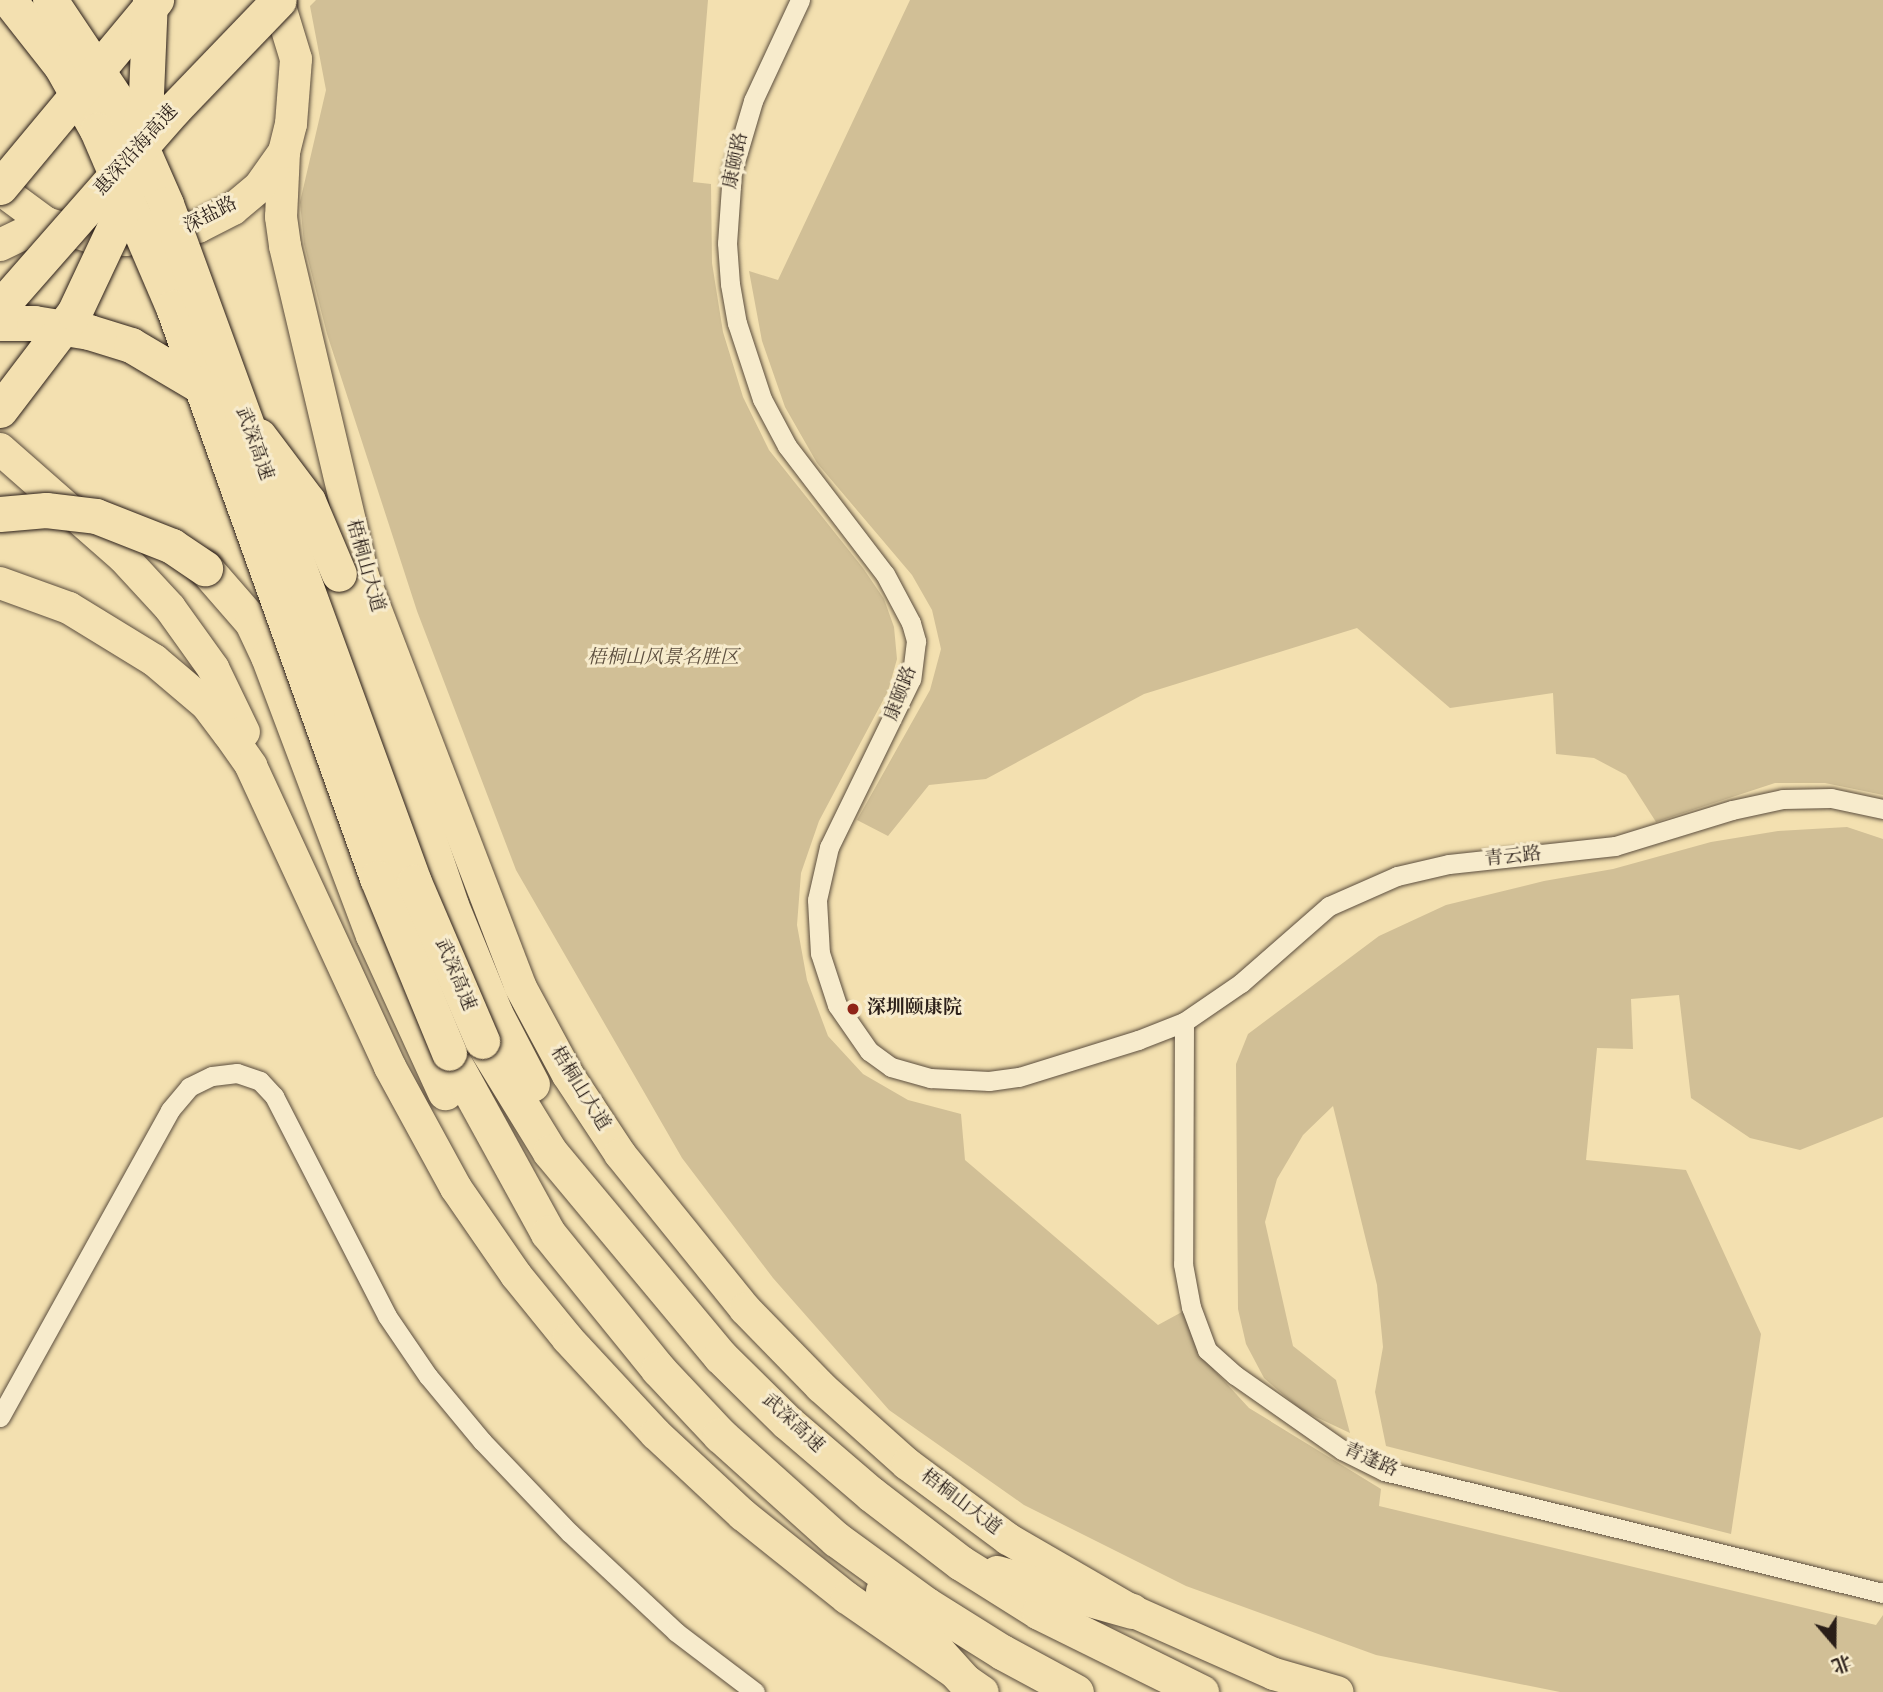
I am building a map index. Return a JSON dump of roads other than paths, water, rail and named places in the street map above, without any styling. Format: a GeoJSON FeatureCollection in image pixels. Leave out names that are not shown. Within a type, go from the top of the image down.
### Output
{"type":"FeatureCollection","features":[{"type":"Feature","properties":{"kind":"highway","name":"武深高速"},"geometry":{"type":"LineString","coordinates":[[9,0],[61,65],[97,130],[173,307],[377,878],[449,1053],[548,1233],[658,1369],[776,1489],[836,1539],[1002,1652],[1076,1692]]}},
{"type":"Feature","properties":{"kind":"highway","name":"武深高速"},"geometry":{"type":"LineString","coordinates":[[50,0],[127,115],[166,204],[414,882],[482,1041],[550,1152],[720,1356],[787,1422],[871,1494],[961,1563],[1039,1612],[1201,1692]]}},
{"type":"Feature","properties":{"kind":"highway"},"geometry":{"type":"LineString","coordinates":[[0,410],[74,313],[123,209],[146,94],[150,0]]}},
{"type":"Feature","properties":{"kind":"highway"},"geometry":{"type":"LineString","coordinates":[[0,188],[156,0]]}},
{"type":"Feature","properties":{"kind":"highway","name":"惠深沿海高速"},"geometry":{"type":"LineString","coordinates":[[0,307],[174,109],[279,0]]}},
{"type":"Feature","properties":{"kind":"highway"},"geometry":{"type":"LineString","coordinates":[[0,323],[89,332],[131,345],[193,379],[228,406],[286,468],[313,513],[339,574],[399,761],[495,1013],[548,1117],[642,1262]]}},
{"type":"Feature","properties":{"kind":"highway"},"geometry":{"type":"LineString","coordinates":[[0,514],[47,510],[96,516],[172,546],[205,568],[252,622],[327,810],[373,935],[457,1115],[548,1233]]}},
{"type":"Feature","properties":{"kind":"highway"},"geometry":{"type":"LineString","coordinates":[[836,1539],[974,1687]]}},
{"type":"Feature","properties":{"kind":"highway"},"geometry":{"type":"LineString","coordinates":[[961,1563],[1132,1611]]}},
{"type":"Feature","properties":{"kind":"main road","name":"深盐路"},"geometry":{"type":"LineString","coordinates":[[0,188],[47,223],[91,237],[126,240],[198,227],[233,209],[260,186],[284,152],[296,90],[296,59],[290,28],[279,0]]}},
{"type":"Feature","properties":{"kind":"main road","name":"梧桐山大道"},"geometry":{"type":"LineString","coordinates":[[284,152],[281,217],[285,246],[364,579],[483,898],[520,986],[568,1075],[677,1228],[821,1387],[907,1464],[1008,1539],[1132,1611],[1274,1674],[1337,1692]]}},
{"type":"Feature","properties":{"kind":"main road"},"geometry":{"type":"LineString","coordinates":[[0,246],[47,223]]}},
{"type":"Feature","properties":{"kind":"main road"},"geometry":{"type":"LineString","coordinates":[[0,449],[123,557],[170,608],[214,668],[280,828]]}},
{"type":"Feature","properties":{"kind":"main road"},"geometry":{"type":"LineString","coordinates":[[0,583],[69,608],[179,678],[229,734],[251,766],[390,1067],[456,1188],[516,1275],[656,1434],[743,1515],[847,1598],[974,1687]]}},
{"type":"Feature","properties":{"kind":"street","name":"康颐路"},"geometry":{"type":"LineString","coordinates":[[800,0],[753,101],[733,172],[727,243],[732,297],[748,362],[787,446],[885,574],[911,622],[916,641],[916,661],[902,704],[840,821],[821,875],[817,925],[827,978],[852,1030],[869,1051],[891,1067],[930,1078],[1019,1077],[1184,1022]]}},
{"type":"Feature","properties":{"kind":"street","name":"青云路"},"geometry":{"type":"LineString","coordinates":[[1184,1022],[1241,983],[1328,906],[1397,876],[1449,864],[1615,845],[1732,810],[1783,799],[1831,798],[1883,809]]}},
{"type":"Feature","properties":{"kind":"street","name":"青蓬路"},"geometry":{"type":"LineString","coordinates":[[1184,1022],[1183,1264],[1191,1307],[1207,1350],[1262,1396],[1342,1450],[1384,1471],[1876,1591]]}},
{"type":"Feature","properties":{"kind":"street"},"geometry":{"type":"LineString","coordinates":[[0,1417],[170,1110],[189,1087],[212,1076],[237,1073],[260,1081],[274,1096],[387,1316],[428,1377],[570,1533],[676,1632],[755,1692]]}},
{"type":"Feature","properties":{"kind":"place","name":"深圳颐康院"},"geometry":{"type":"Point","coordinates":[853,1009]}},
{"type":"Feature","properties":{"kind":"park label","name":"梧桐山风景名胜区"},"geometry":{"type":"Point","coordinates":[663,659]}}]}
